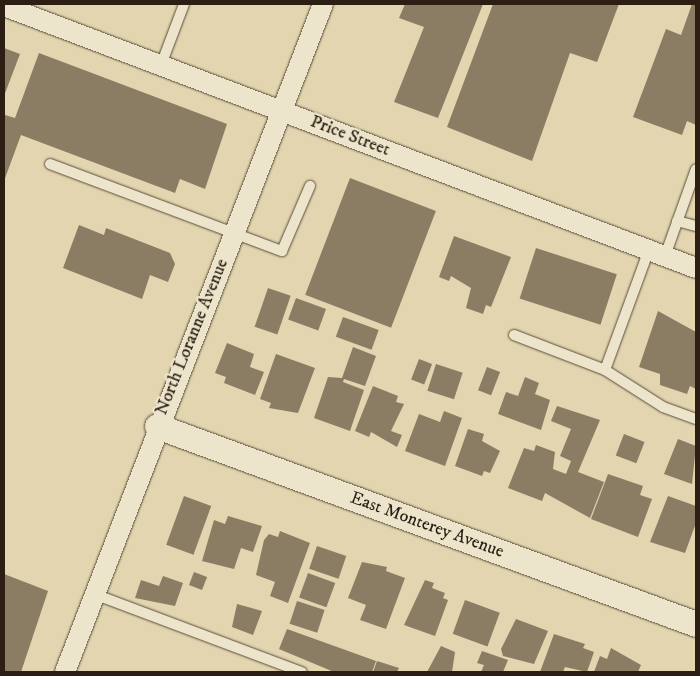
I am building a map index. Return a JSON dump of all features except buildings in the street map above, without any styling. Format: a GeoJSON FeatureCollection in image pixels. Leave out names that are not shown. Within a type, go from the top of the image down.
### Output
{"type":"FeatureCollection","features":[{"type":"Feature","properties":{"kind":"street","name":"North Loranne Avenue"},"geometry":{"type":"LineString","coordinates":[[65,672],[157,426],[323,4]]}},
{"type":"Feature","properties":{"kind":"street","name":"Price Street"},"geometry":{"type":"LineString","coordinates":[[4,6],[696,268]]}},
{"type":"Feature","properties":{"kind":"street","name":"East Monterey Avenue"},"geometry":{"type":"LineString","coordinates":[[157,426],[696,624]]}},
{"type":"Feature","properties":{"kind":"lane"},"geometry":{"type":"LineString","coordinates":[[161,65],[184,4]]}},
{"type":"Feature","properties":{"kind":"lane"},"geometry":{"type":"LineString","coordinates":[[50,164],[277,251],[287,249],[310,186]]}},
{"type":"Feature","properties":{"kind":"lane"},"geometry":{"type":"LineString","coordinates":[[604,370],[657,253],[677,221],[696,169]]}},
{"type":"Feature","properties":{"kind":"lane"},"geometry":{"type":"LineString","coordinates":[[677,221],[696,226]]}},
{"type":"Feature","properties":{"kind":"lane"},"geometry":{"type":"LineString","coordinates":[[514,335],[604,370],[663,407],[696,419]]}},
{"type":"Feature","properties":{"kind":"lane"},"geometry":{"type":"LineString","coordinates":[[94,594],[302,672]]}}]}
